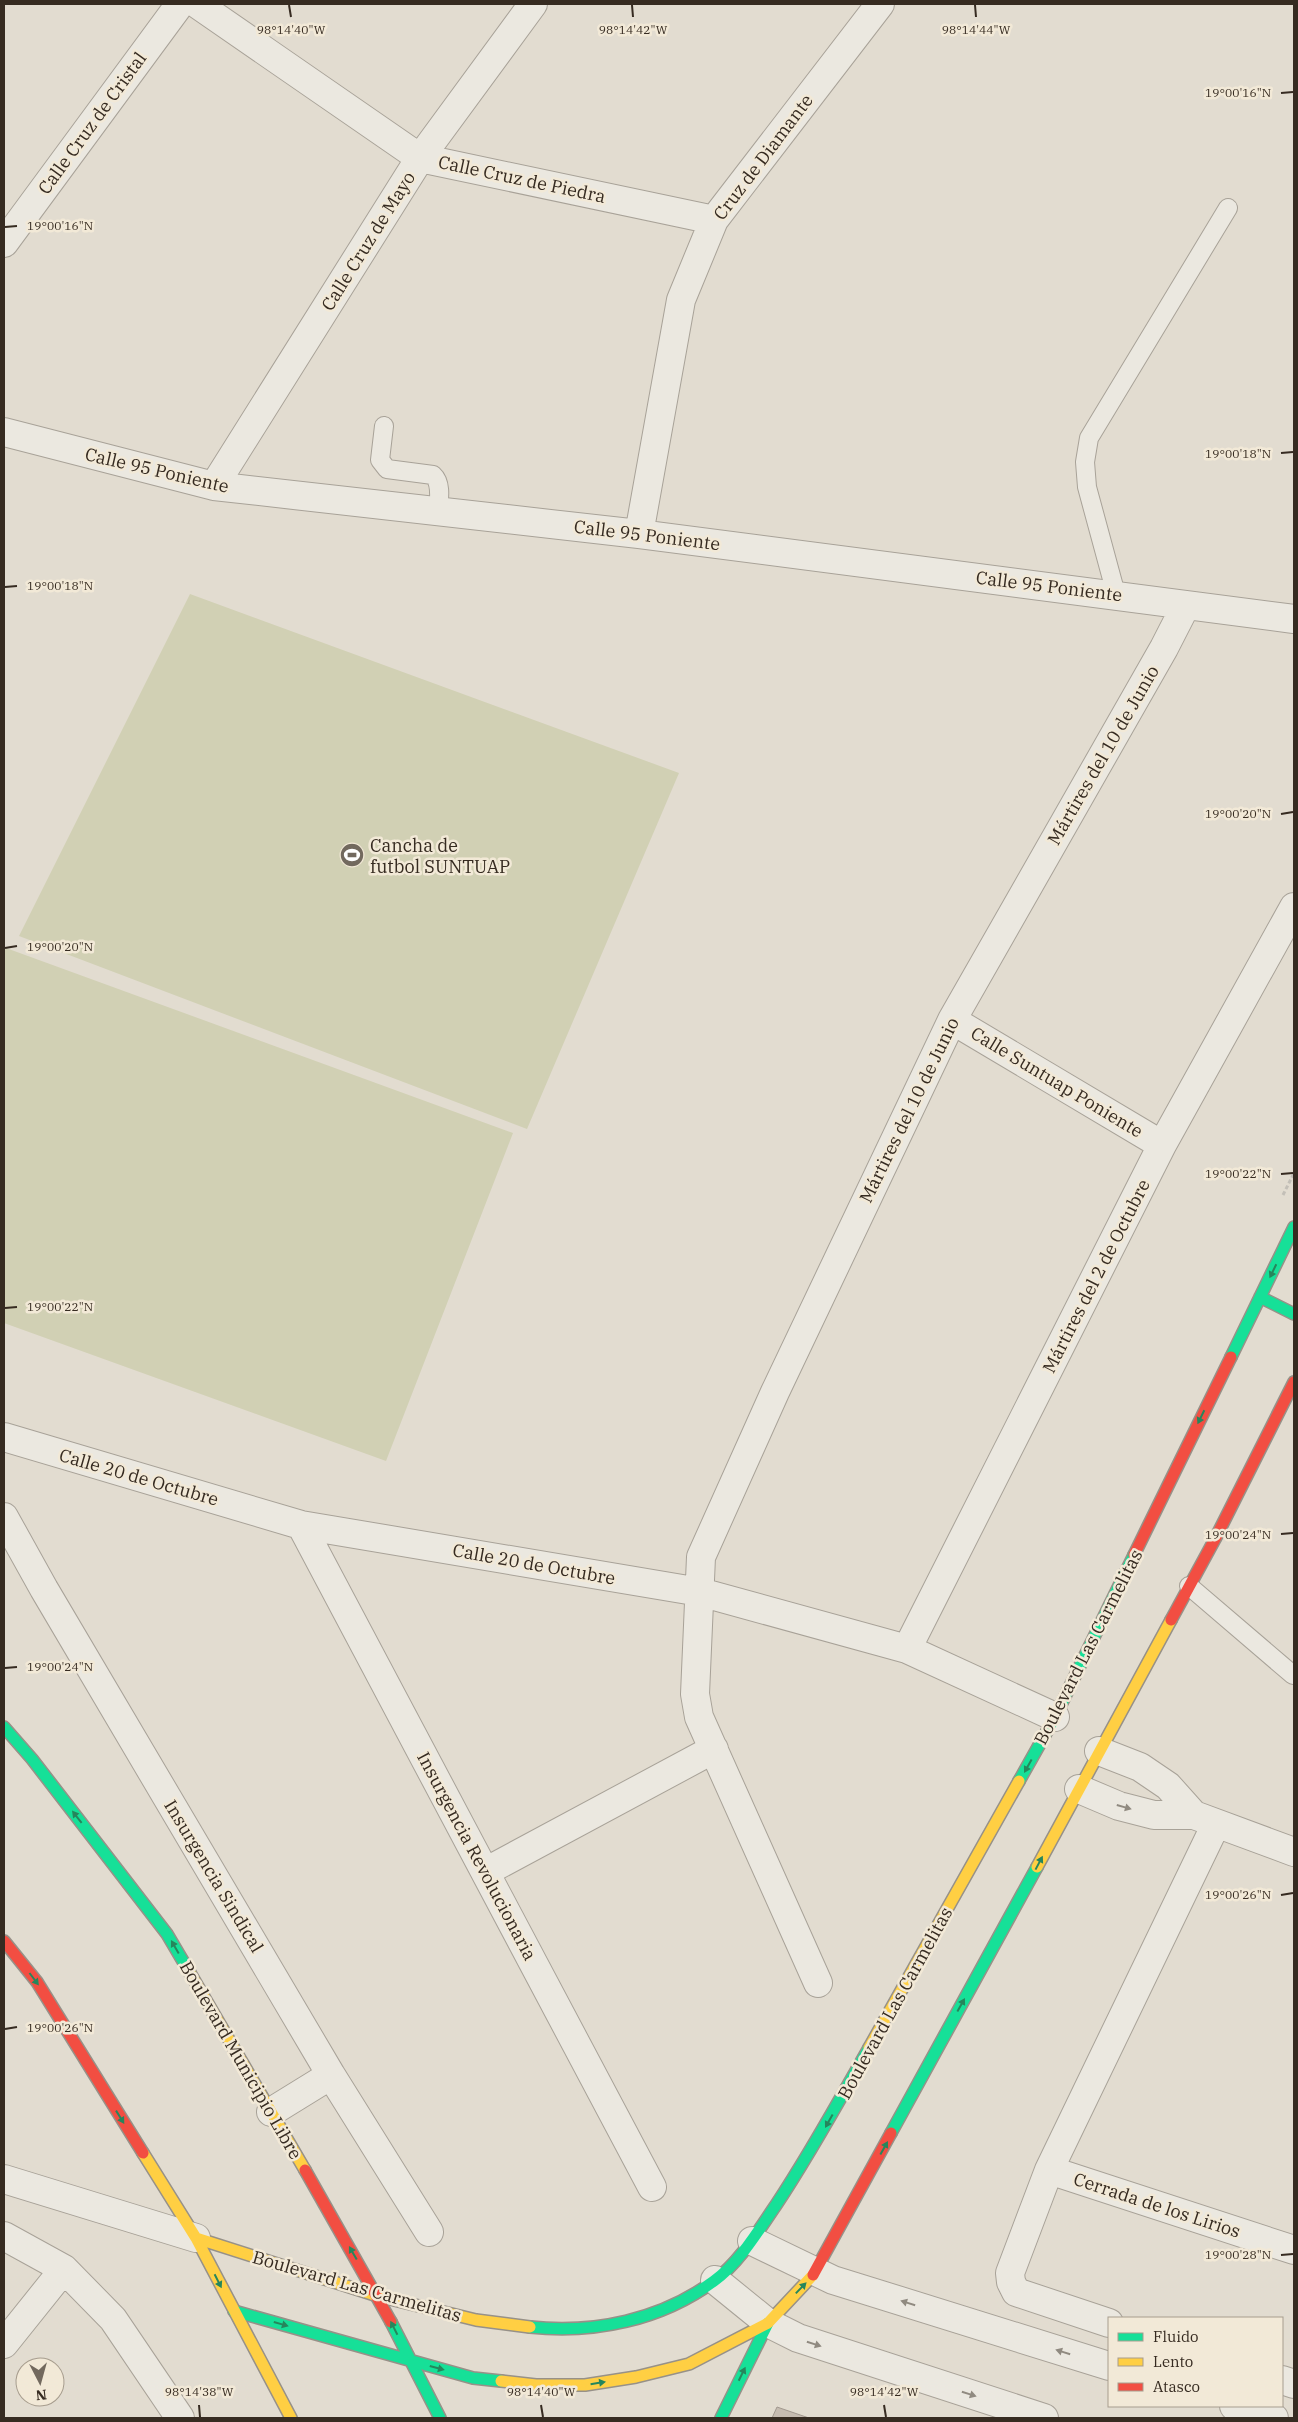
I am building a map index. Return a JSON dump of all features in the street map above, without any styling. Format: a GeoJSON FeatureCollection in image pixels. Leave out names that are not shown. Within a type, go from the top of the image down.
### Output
{"type":"FeatureCollection","features":[{"type":"Feature","properties":{"kind":"main road","name":"Boulevard Las Carmelitas"},"geometry":{"type":"LineString","coordinates":[[196,2238],[378,2296],[476,2320],[550,2329],[593,2328],[632,2321],[681,2302],[715,2280],[752,2241],[812,2150],[1055,1717],[1294,1227]]}},
{"type":"Feature","properties":{"kind":"main road"},"geometry":{"type":"LineString","coordinates":[[1260,1297],[1294,1314]]}},
{"type":"Feature","properties":{"kind":"main road"},"geometry":{"type":"LineString","coordinates":[[721,2418],[768,2323],[816,2272],[1189,1586],[1294,1382]]}},
{"type":"Feature","properties":{"kind":"main road","name":"Boulevard Municipio Libre"},"geometry":{"type":"LineString","coordinates":[[4,1727],[32,1759],[167,1934],[378,2296],[440,2418]]}},
{"type":"Feature","properties":{"kind":"main road"},"geometry":{"type":"LineString","coordinates":[[4,1941],[37,1982],[196,2238],[291,2418]]}},
{"type":"Feature","properties":{"kind":"main road"},"geometry":{"type":"LineString","coordinates":[[234,2311],[473,2378],[536,2385],[585,2385],[636,2378],[689,2364],[768,2323]]}},
{"type":"Feature","properties":{"kind":"street","name":"Calle Cruz de Cristal"},"geometry":{"type":"LineString","coordinates":[[4,243],[180,4]]}},
{"type":"Feature","properties":{"kind":"street","name":"Calle Cruz de Piedra"},"geometry":{"type":"LineString","coordinates":[[196,4],[420,158],[714,220]]}},
{"type":"Feature","properties":{"kind":"street","name":"Calle Cruz de Mayo"},"geometry":{"type":"LineString","coordinates":[[214,486],[420,158],[534,4]]}},
{"type":"Feature","properties":{"kind":"street","name":"Cruz de Diamante"},"geometry":{"type":"LineString","coordinates":[[639,534],[681,300],[714,220],[880,4]]}},
{"type":"Feature","properties":{"kind":"street","name":"Calle 95 Poniente"},"geometry":{"type":"LineString","coordinates":[[4,432],[214,486],[639,534],[1116,594],[1294,619]]}},
{"type":"Feature","properties":{"kind":"street","name":"Mártires del 10 de Junio"},"geometry":{"type":"LineString","coordinates":[[818,1983],[699,1717],[695,1694],[701,1557],[779,1383],[952,1020],[1164,648],[1186,605]]}},
{"type":"Feature","properties":{"kind":"street","name":"Mártires del 2 de Octubre"},"geometry":{"type":"LineString","coordinates":[[907,1649],[1162,1145],[1294,907]]}},
{"type":"Feature","properties":{"kind":"street","name":"Calle Suntuap Poniente"},"geometry":{"type":"LineString","coordinates":[[952,1020],[1162,1145]]}},
{"type":"Feature","properties":{"kind":"street","name":"Calle 20 de Octubre"},"geometry":{"type":"LineString","coordinates":[[4,1437],[301,1525],[700,1592],[907,1649],[1055,1717]]}},
{"type":"Feature","properties":{"kind":"street","name":"Insurgencia Sindical"},"geometry":{"type":"LineString","coordinates":[[4,1517],[49,1598],[331,2075],[429,2232]]}},
{"type":"Feature","properties":{"kind":"street","name":"Insurgencia Revolucionaria"},"geometry":{"type":"LineString","coordinates":[[301,1525],[652,2187]]}},
{"type":"Feature","properties":{"kind":"street"},"geometry":{"type":"LineString","coordinates":[[485,1872],[714,1749]]}},
{"type":"Feature","properties":{"kind":"street"},"geometry":{"type":"LineString","coordinates":[[1099,1751],[1140,1767],[1168,1786],[1205,1820]]}},
{"type":"Feature","properties":{"kind":"street"},"geometry":{"type":"LineString","coordinates":[[1079,1789],[1119,1806],[1154,1815],[1205,1820],[1294,1852]]}},
{"type":"Feature","properties":{"kind":"street"},"geometry":{"type":"LineString","coordinates":[[1108,2323],[1016,2292],[1011,2282],[1010,2273],[1049,2170],[1205,1820]]}},
{"type":"Feature","properties":{"kind":"street"},"geometry":{"type":"LineString","coordinates":[[271,2112],[331,2075]]}},
{"type":"Feature","properties":{"kind":"street","name":"Cerrada de los Lirios"},"geometry":{"type":"LineString","coordinates":[[1049,2170],[1294,2250]]}},
{"type":"Feature","properties":{"kind":"street"},"geometry":{"type":"LineString","coordinates":[[4,2179],[196,2238]]}},
{"type":"Feature","properties":{"kind":"street"},"geometry":{"type":"LineString","coordinates":[[4,2236],[64,2269],[113,2319],[180,2418]]}},
{"type":"Feature","properties":{"kind":"street"},"geometry":{"type":"LineString","coordinates":[[752,2241],[833,2280],[1108,2366]]}},
{"type":"Feature","properties":{"kind":"street"},"geometry":{"type":"LineString","coordinates":[[4,2344],[64,2269]]}},
{"type":"Feature","properties":{"kind":"street"},"geometry":{"type":"LineString","coordinates":[[715,2280],[768,2323],[798,2338],[1044,2418]]}},
{"type":"Feature","properties":{"kind":"street"},"geometry":{"type":"LineString","coordinates":[[1237,2407],[1274,2418]]}},
{"type":"Feature","properties":{"kind":"lane"},"geometry":{"type":"LineString","coordinates":[[1116,594],[1087,486],[1085,462],[1089,438],[1228,208]]}},
{"type":"Feature","properties":{"kind":"lane"},"geometry":{"type":"LineString","coordinates":[[384,426],[380,460],[382,465],[387,469],[433,475],[437,478],[439,488],[438,511]]}},
{"type":"Feature","properties":{"kind":"lane"},"geometry":{"type":"LineString","coordinates":[[1189,1586],[1292,1675]]}},
{"type":"Feature","properties":{"kind":"green space","name":"Cancha de futbol SUNTUAP"},"geometry":{"type":"Polygon","coordinates":[[[190,594],[679,773],[527,1129],[19,936],[190,594]]]}},
{"type":"Feature","properties":{"kind":"green space"},"geometry":{"type":"Polygon","coordinates":[[[6,948],[513,1133],[386,1461],[4,1323],[4,952],[6,948]]]}},
{"type":"Feature","properties":{"kind":"building"},"geometry":{"type":"Polygon","coordinates":[[[777,2407],[809,2418],[772,2418],[777,2407]]]}},
{"type":"Feature","properties":{"kind":"traffic: fast"},"geometry":{"type":"LineString","coordinates":[[1231,1357],[1294,1227]]}},
{"type":"Feature","properties":{"kind":"traffic: fast"},"geometry":{"type":"LineString","coordinates":[[1260,1297],[1294,1314]]}},
{"type":"Feature","properties":{"kind":"traffic: fast"},"geometry":{"type":"LineString","coordinates":[[1019,1781],[1055,1717],[1134,1555]]}},
{"type":"Feature","properties":{"kind":"traffic: fast"},"geometry":{"type":"LineString","coordinates":[[4,1727],[32,1759],[167,1934],[190,1973]]}},
{"type":"Feature","properties":{"kind":"traffic: fast"},"geometry":{"type":"LineString","coordinates":[[891,2133],[1037,1867]]}},
{"type":"Feature","properties":{"kind":"traffic: fast"},"geometry":{"type":"LineString","coordinates":[[530,2327],[578,2328],[626,2321],[672,2306],[714,2281],[732,2265],[748,2246],[789,2186],[869,2048]]}},
{"type":"Feature","properties":{"kind":"traffic: fast"},"geometry":{"type":"LineString","coordinates":[[234,2311],[473,2378],[501,2381]]}},
{"type":"Feature","properties":{"kind":"traffic: fast"},"geometry":{"type":"LineString","coordinates":[[391,2322],[440,2418]]}},
{"type":"Feature","properties":{"kind":"traffic: fast"},"geometry":{"type":"LineString","coordinates":[[721,2418],[768,2323]]}},
{"type":"Feature","properties":{"kind":"traffic: slow"},"geometry":{"type":"LineString","coordinates":[[1037,1867],[1171,1620]]}},
{"type":"Feature","properties":{"kind":"traffic: slow"},"geometry":{"type":"LineString","coordinates":[[869,2048],[1019,1781]]}},
{"type":"Feature","properties":{"kind":"traffic: slow"},"geometry":{"type":"LineString","coordinates":[[190,1973],[305,2170]]}},
{"type":"Feature","properties":{"kind":"traffic: slow"},"geometry":{"type":"LineString","coordinates":[[143,2153],[196,2238],[291,2418]]}},
{"type":"Feature","properties":{"kind":"traffic: slow"},"geometry":{"type":"LineString","coordinates":[[196,2238],[378,2296],[476,2320],[530,2327]]}},
{"type":"Feature","properties":{"kind":"traffic: slow"},"geometry":{"type":"LineString","coordinates":[[501,2381],[536,2385],[585,2385],[636,2377],[689,2364],[768,2323],[813,2275]]}},
{"type":"Feature","properties":{"kind":"traffic: jam"},"geometry":{"type":"LineString","coordinates":[[1134,1555],[1231,1357]]}},
{"type":"Feature","properties":{"kind":"traffic: jam"},"geometry":{"type":"LineString","coordinates":[[1171,1620],[1215,1539],[1294,1382]]}},
{"type":"Feature","properties":{"kind":"traffic: jam"},"geometry":{"type":"LineString","coordinates":[[4,1941],[37,1982],[143,2153]]}},
{"type":"Feature","properties":{"kind":"traffic: jam"},"geometry":{"type":"LineString","coordinates":[[813,2275],[891,2133]]}},
{"type":"Feature","properties":{"kind":"traffic: jam"},"geometry":{"type":"LineString","coordinates":[[305,2170],[391,2322]]}},
{"type":"Feature","properties":{"kind":"place","name":"Cancha de futbol SUNTUAP"},"geometry":{"type":"Point","coordinates":[352,855]}}]}
